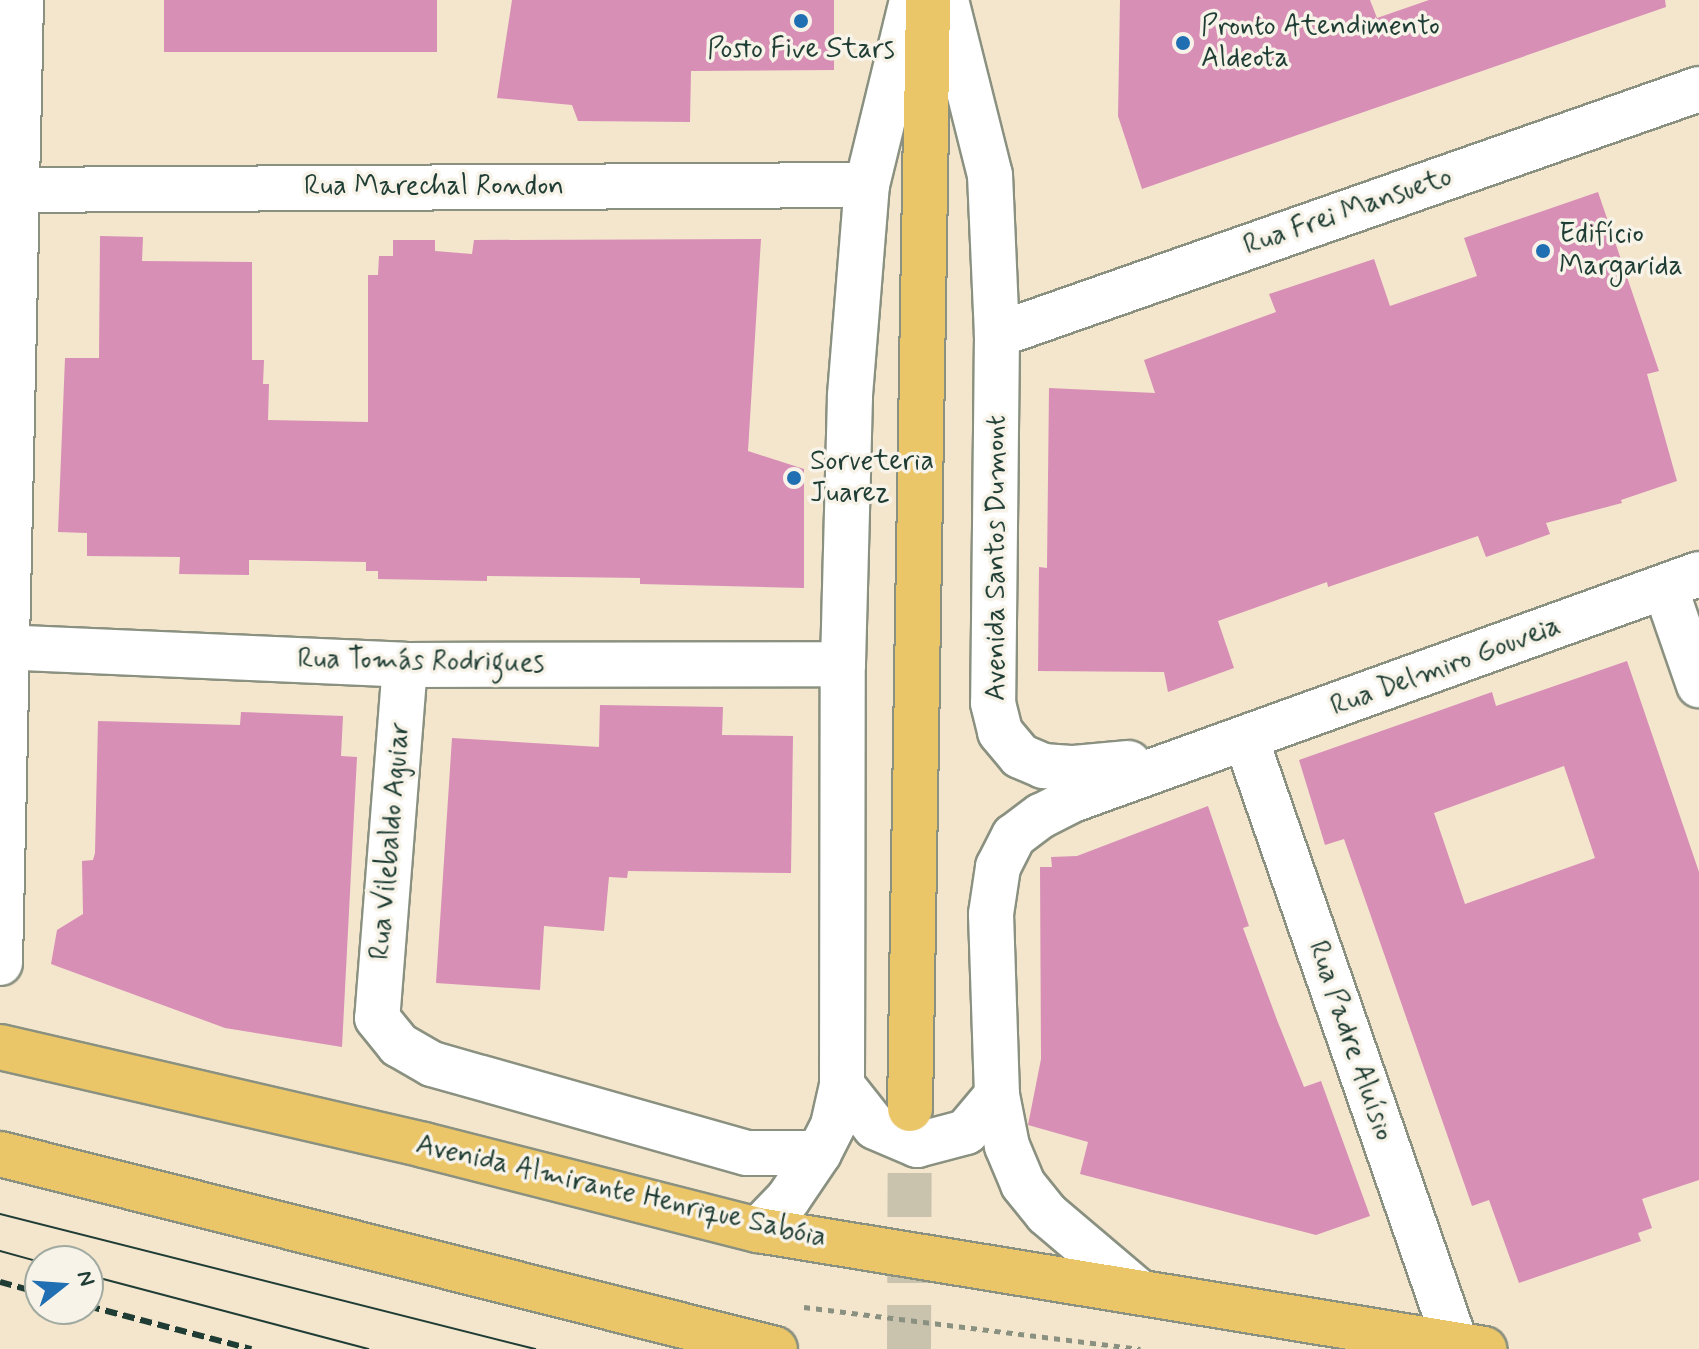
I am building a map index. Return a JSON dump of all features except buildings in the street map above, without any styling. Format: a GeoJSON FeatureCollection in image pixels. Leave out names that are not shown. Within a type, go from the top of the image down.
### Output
{"type":"FeatureCollection","features":[{"type":"Feature","properties":{"kind":"main road"},"geometry":{"type":"LineString","coordinates":[[910,1109],[928,0]]}},
{"type":"Feature","properties":{"kind":"main road","name":"Avenida Almirante Henrique Sabóia"},"geometry":{"type":"LineString","coordinates":[[0,1047],[439,1149],[758,1230],[1470,1346]]}},
{"type":"Feature","properties":{"kind":"main road"},"geometry":{"type":"LineString","coordinates":[[0,1154],[775,1349]]}},
{"type":"Feature","properties":{"kind":"street"},"geometry":{"type":"LineString","coordinates":[[0,963],[9,190],[21,0]]}},
{"type":"Feature","properties":{"kind":"street"},"geometry":{"type":"LineString","coordinates":[[758,1230],[788,1199],[819,1153],[833,1125],[842,1085],[843,664],[850,395],[867,185],[912,0]]}},
{"type":"Feature","properties":{"kind":"street","name":"Avenida Santos Dumont"},"geometry":{"type":"LineString","coordinates":[[946,0],[990,175],[997,335],[993,703],[1000,732],[1020,756],[1043,766],[1074,768],[1192,758]]}},
{"type":"Feature","properties":{"kind":"street","name":"Rua Frei Mansueto"},"geometry":{"type":"LineString","coordinates":[[997,335],[1699,89]]}},
{"type":"Feature","properties":{"kind":"street","name":"Rua Marechal Rondon"},"geometry":{"type":"LineString","coordinates":[[9,190],[867,185]]}},
{"type":"Feature","properties":{"kind":"street"},"geometry":{"type":"LineString","coordinates":[[1682,580],[1699,685]]}},
{"type":"Feature","properties":{"kind":"street","name":"Rua Delmiro Gouveia"},"geometry":{"type":"LineString","coordinates":[[1192,758],[1682,580]]}},
{"type":"Feature","properties":{"kind":"street","name":"Rua Tomás Rodrigues"},"geometry":{"type":"LineString","coordinates":[[2,647],[405,665],[843,664]]}},
{"type":"Feature","properties":{"kind":"street","name":"Rua Vilebaldo Aguiar"},"geometry":{"type":"LineString","coordinates":[[405,665],[377,1018],[399,1045],[432,1064],[747,1153],[819,1153]]}},
{"type":"Feature","properties":{"kind":"street","name":"Rua Padre Aluísio"},"geometry":{"type":"LineString","coordinates":[[1246,739],[1470,1346]]}},
{"type":"Feature","properties":{"kind":"street"},"geometry":{"type":"LineString","coordinates":[[1139,1292],[1047,1214],[1023,1184],[1007,1146],[997,1095],[991,914],[998,867],[1014,836],[1041,816],[1075,799],[1192,758]]}},
{"type":"Feature","properties":{"kind":"street"},"geometry":{"type":"LineString","coordinates":[[842,1085],[875,1127],[917,1145],[966,1132],[997,1095]]}},
{"type":"Feature","properties":{"kind":"tunnel"},"geometry":{"type":"LineString","coordinates":[[909,1349],[910,1109]]}},
{"type":"Feature","properties":{"kind":"tram line"},"geometry":{"type":"LineString","coordinates":[[0,1214],[535,1349]]}},
{"type":"Feature","properties":{"kind":"tram line"},"geometry":{"type":"LineString","coordinates":[[0,1251],[24,1258]]}},
{"type":"Feature","properties":{"kind":"tram line"},"geometry":{"type":"LineString","coordinates":[[104,1279],[368,1349]]}},
{"type":"Feature","properties":{"kind":"railway"},"geometry":{"type":"LineString","coordinates":[[0,1282],[24,1289]]}},
{"type":"Feature","properties":{"kind":"railway"},"geometry":{"type":"LineString","coordinates":[[104,1310],[251,1349]]}},
{"type":"Feature","properties":{"kind":"place","name":"Posto Five Stars"},"geometry":{"type":"Point","coordinates":[801,21]}},
{"type":"Feature","properties":{"kind":"place","name":"Pronto Atendimento Aldeota"},"geometry":{"type":"Point","coordinates":[1183,43]}},
{"type":"Feature","properties":{"kind":"place","name":"Edifício Margarida"},"geometry":{"type":"Point","coordinates":[1543,251]}},
{"type":"Feature","properties":{"kind":"place","name":"Sorveteria Juarez"},"geometry":{"type":"Point","coordinates":[794,478]}}]}
